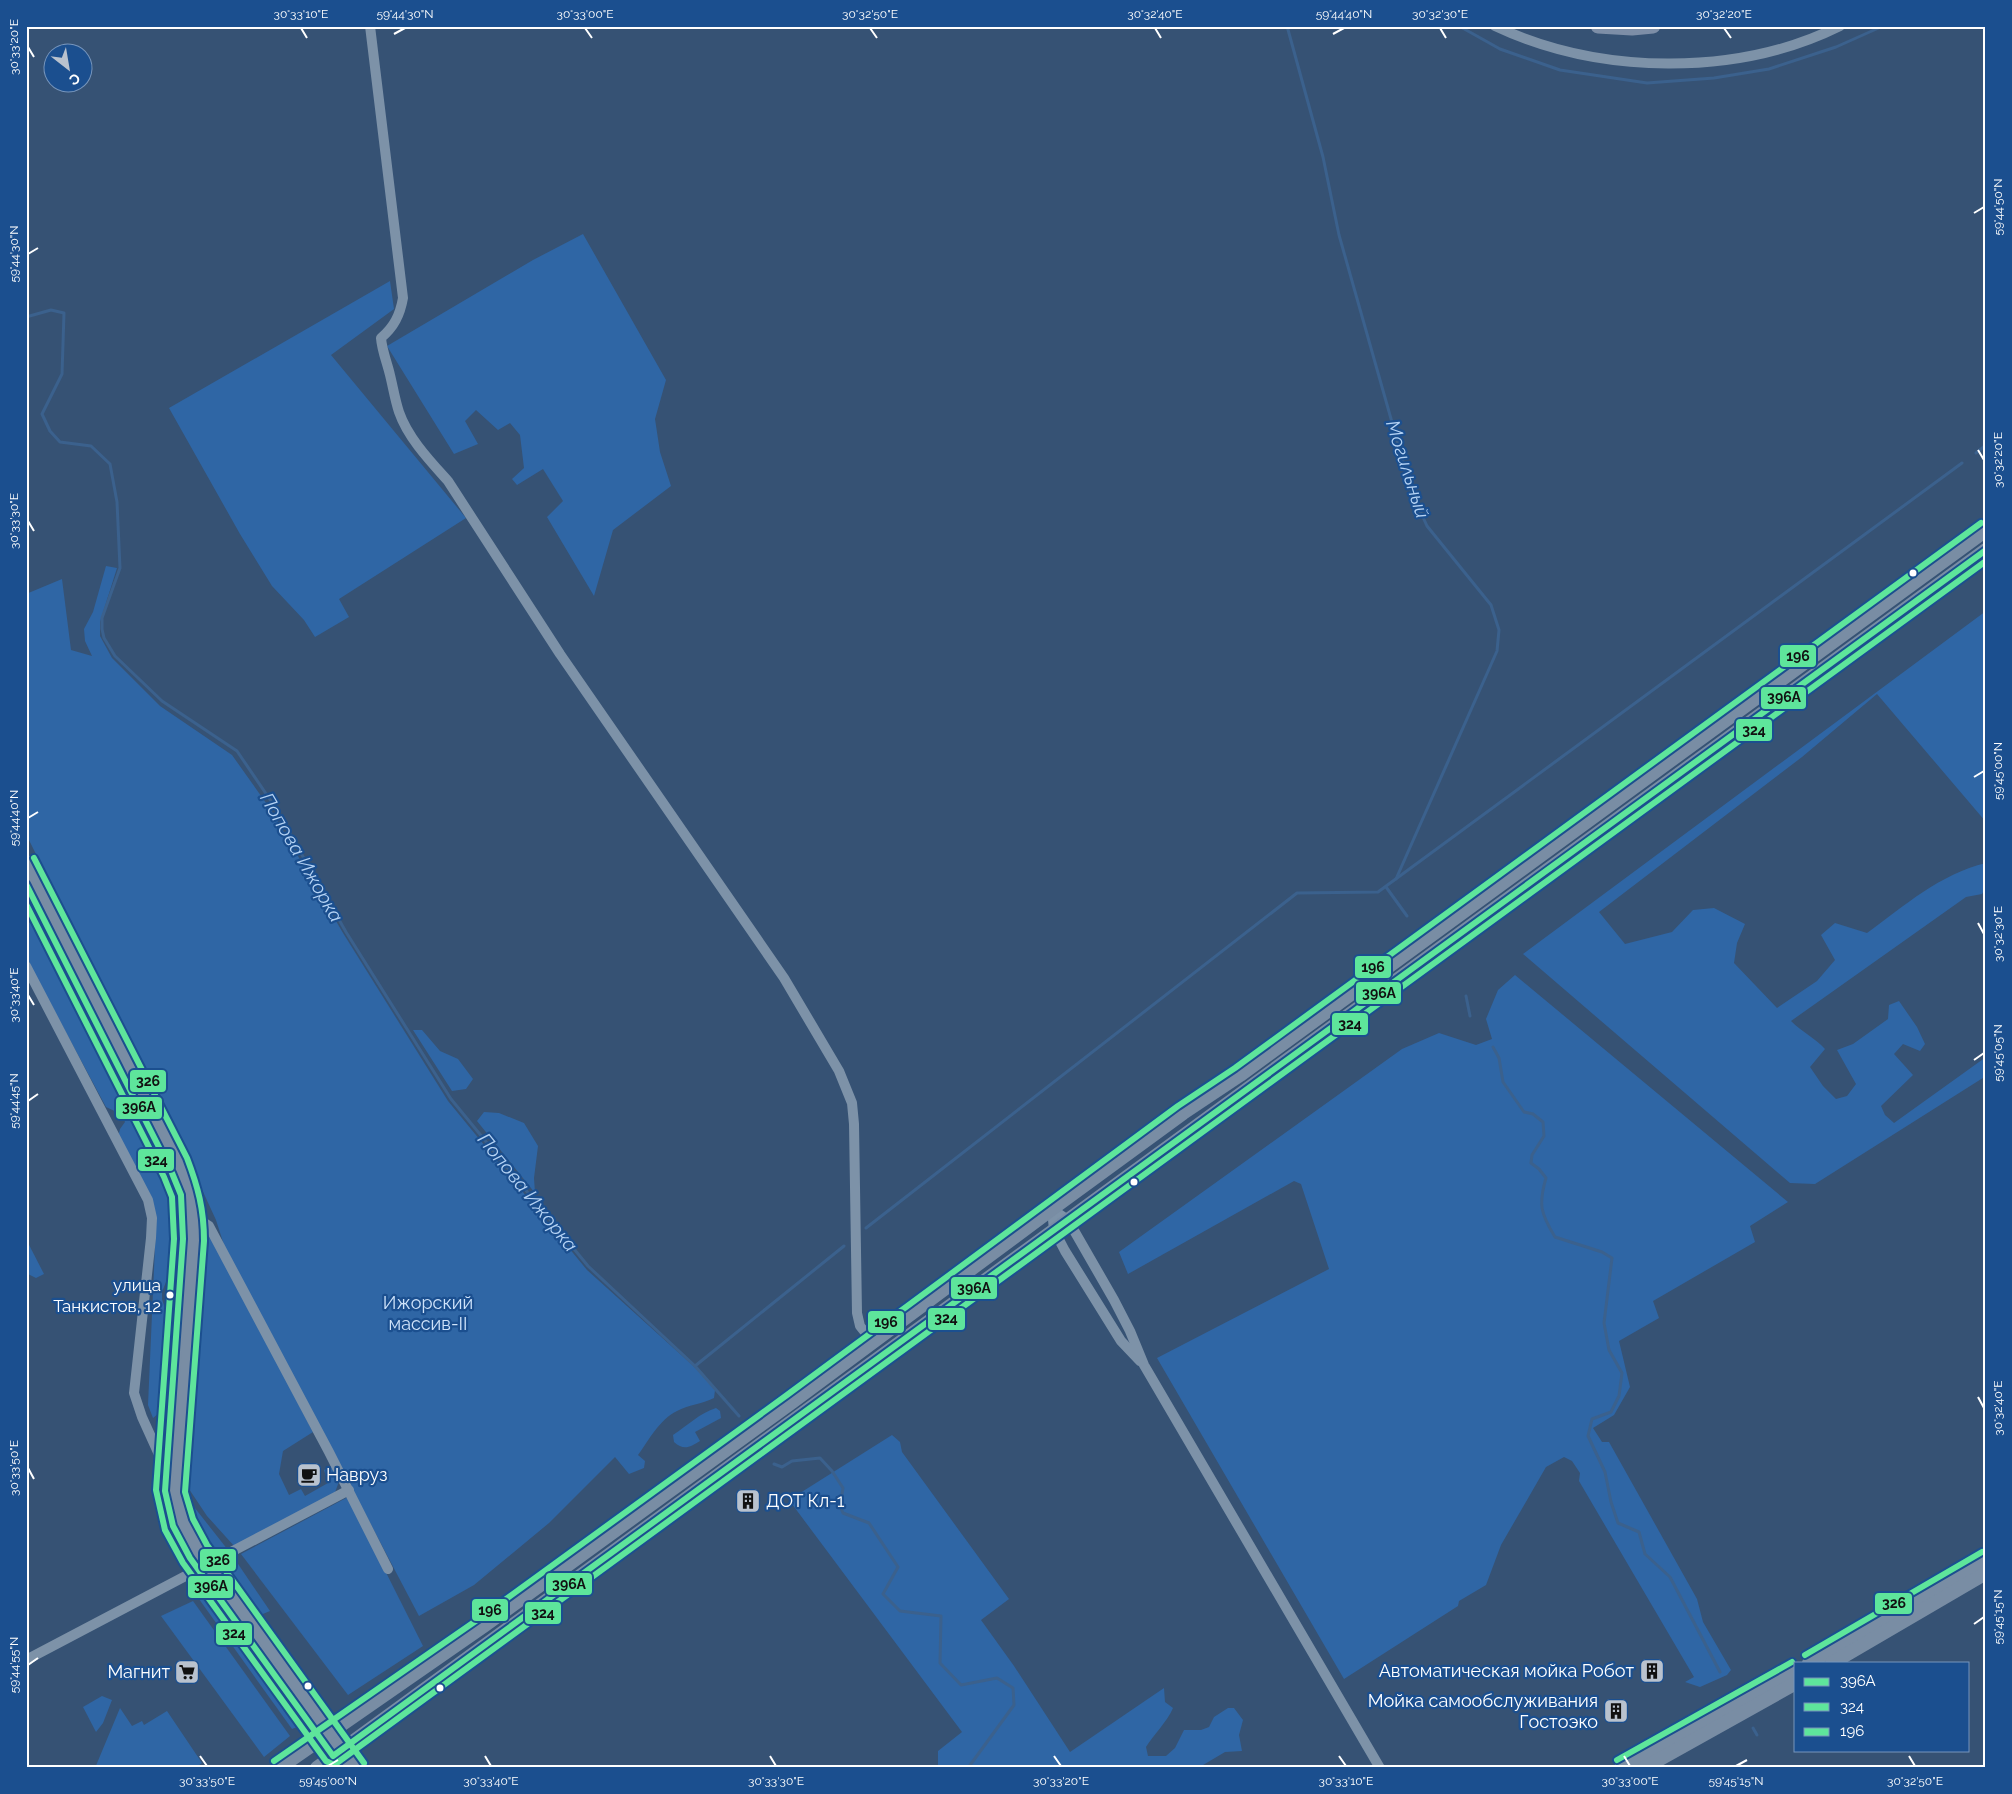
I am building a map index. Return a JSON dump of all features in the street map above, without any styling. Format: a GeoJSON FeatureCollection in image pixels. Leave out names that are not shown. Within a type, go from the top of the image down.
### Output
{"type":"FeatureCollection","features":[{"type":"Feature","properties":{"kind":"main road"},"geometry":{"type":"LineString","coordinates":[[1598,26],[1632,28],[1653,26]]}},
{"type":"Feature","properties":{"kind":"main road"},"geometry":{"type":"LineString","coordinates":[[279,1768],[494,1619],[792,1402],[1052,1208],[1183,1113],[1248,1069],[1986,530]]}},
{"type":"Feature","properties":{"kind":"main road"},"geometry":{"type":"LineString","coordinates":[[317,1768],[1986,550]]}},
{"type":"Feature","properties":{"kind":"main road"},"geometry":{"type":"LineString","coordinates":[[26,862],[179,1162],[191,1194],[195,1217],[176,1492],[180,1514],[204,1567]]}},
{"type":"Feature","properties":{"kind":"main road"},"geometry":{"type":"LineString","coordinates":[[34,878],[181,1195],[183,1239],[165,1491],[168,1518],[178,1540],[204,1567],[338,1752],[357,1768]]}},
{"type":"Feature","properties":{"kind":"main road"},"geometry":{"type":"LineString","coordinates":[[1811,1662],[1986,1560]]}},
{"type":"Feature","properties":{"kind":"main road"},"geometry":{"type":"LineString","coordinates":[[1834,1662],[1986,1573]]}},
{"type":"Feature","properties":{"kind":"main road"},"geometry":{"type":"LineString","coordinates":[[1644,1768],[1769,1691],[1794,1672]]}},
{"type":"Feature","properties":{"kind":"main road"},"geometry":{"type":"LineString","coordinates":[[1769,1691],[1794,1684]]}},
{"type":"Feature","properties":{"kind":"main road"},"geometry":{"type":"LineString","coordinates":[[338,1752],[342,1768]]}},
{"type":"Feature","properties":{"kind":"main road"},"geometry":{"type":"LineString","coordinates":[[1621,1768],[1658,1759]]}},
{"type":"Feature","properties":{"kind":"street"},"geometry":{"type":"LineString","coordinates":[[370,26],[403,298],[400,314],[390,330],[381,338],[382,353],[388,367],[399,413],[413,438],[430,462],[448,481],[560,654],[784,978],[839,1072],[852,1103],[854,1124],[856,1313],[860,1326],[872,1341]]}},
{"type":"Feature","properties":{"kind":"street"},"geometry":{"type":"LineString","coordinates":[[1495,26],[1553,49],[1624,62],[1662,64],[1703,62],[1772,50],[1840,26]]}},
{"type":"Feature","properties":{"kind":"street"},"geometry":{"type":"LineString","coordinates":[[26,966],[148,1200],[152,1224],[134,1393],[142,1417],[166,1472]]}},
{"type":"Feature","properties":{"kind":"street"},"geometry":{"type":"LineString","coordinates":[[1052,1208],[1068,1220],[1114,1300],[1130,1331],[1144,1365],[1380,1768]]}},
{"type":"Feature","properties":{"kind":"street"},"geometry":{"type":"LineString","coordinates":[[1052,1208],[1054,1230],[1121,1342],[1144,1365]]}},
{"type":"Feature","properties":{"kind":"street"},"geometry":{"type":"LineString","coordinates":[[195,1217],[209,1226],[349,1490],[388,1569]]}},
{"type":"Feature","properties":{"kind":"street"},"geometry":{"type":"LineString","coordinates":[[26,1660],[349,1490]]}},
{"type":"Feature","properties":{"kind":"green space"},"geometry":{"type":"Polygon","coordinates":[[[583,234],[666,380],[655,419],[660,452],[671,486],[613,530],[594,596],[547,517],[563,501],[543,469],[517,485],[512,479],[524,468],[520,435],[510,423],[498,430],[476,410],[465,421],[478,444],[454,454],[387,346],[533,260],[583,234]]]}},
{"type":"Feature","properties":{"kind":"green space"},"geometry":{"type":"Polygon","coordinates":[[[390,281],[394,309],[331,355],[466,518],[339,599],[349,617],[315,637],[304,620],[272,586],[240,534],[169,408],[390,281]]]}},
{"type":"Feature","properties":{"kind":"green space","name":"Ижорский массив-II"},"geometry":{"type":"Polygon","coordinates":[[[106,566],[117,568],[100,622],[100,636],[112,658],[160,706],[232,755],[271,810],[343,933],[448,1101],[587,1270],[699,1371],[715,1390],[714,1398],[677,1411],[660,1425],[638,1455],[645,1461],[644,1468],[629,1474],[615,1457],[549,1523],[474,1585],[419,1616],[224,1245],[216,1220],[199,1183],[26,834],[26,594],[62,579],[71,650],[92,656],[85,641],[84,629],[93,612],[106,566]]]}},
{"type":"Feature","properties":{"kind":"green space"},"geometry":{"type":"Polygon","coordinates":[[[1986,611],[1986,822],[1877,694],[1802,757],[1599,912],[1625,944],[1672,932],[1693,910],[1714,908],[1745,924],[1737,943],[1734,963],[1777,1008],[1817,981],[1835,960],[1821,935],[1835,923],[1867,933],[1938,883],[1969,868],[1986,863],[1986,887],[1982,894],[1966,897],[1791,1021],[1825,1049],[1810,1067],[1823,1086],[1836,1099],[1847,1096],[1856,1084],[1837,1050],[1853,1044],[1888,1019],[1889,1005],[1899,1001],[1917,1027],[1925,1044],[1920,1051],[1903,1044],[1894,1054],[1913,1075],[1881,1106],[1885,1115],[1894,1123],[1986,1057],[1986,1076],[1815,1184],[1790,1183],[1523,954],[1986,611]]]}},
{"type":"Feature","properties":{"kind":"green space"},"geometry":{"type":"Polygon","coordinates":[[[26,920],[34,926],[172,1200],[176,1221],[175,1269],[172,1278],[166,1282],[162,1292],[162,1299],[170,1324],[163,1408],[153,1418],[148,1405],[156,1224],[118,1137],[120,1129],[125,1122],[121,1114],[106,1107],[26,958],[26,920]]]}},
{"type":"Feature","properties":{"kind":"green space"},"geometry":{"type":"Polygon","coordinates":[[[1515,975],[1788,1202],[1750,1226],[1755,1242],[1653,1301],[1659,1318],[1619,1341],[1630,1387],[1614,1415],[1593,1428],[1602,1442],[1609,1442],[1697,1599],[1703,1622],[1731,1670],[1727,1675],[1700,1687],[1685,1682],[1694,1677],[1579,1481],[1580,1473],[1572,1461],[1564,1457],[1546,1467],[1501,1545],[1486,1585],[1459,1601],[1458,1606],[1344,1679],[1157,1358],[1329,1269],[1301,1184],[1294,1181],[1128,1274],[1119,1252],[1402,1049],[1439,1033],[1476,1045],[1492,1039],[1486,1019],[1498,990],[1515,975]]]}},
{"type":"Feature","properties":{"kind":"green space"},"geometry":{"type":"Polygon","coordinates":[[[413,1030],[422,1030],[440,1051],[458,1059],[473,1079],[466,1089],[452,1091],[413,1030]]]}},
{"type":"Feature","properties":{"kind":"green space"},"geometry":{"type":"Polygon","coordinates":[[[484,1112],[499,1113],[524,1123],[538,1146],[534,1178],[535,1193],[477,1121],[484,1112]]]}},
{"type":"Feature","properties":{"kind":"green space"},"geometry":{"type":"Polygon","coordinates":[[[210,1233],[313,1432],[283,1451],[279,1474],[289,1495],[301,1489],[305,1496],[328,1483],[324,1470],[333,1465],[340,1479],[334,1495],[235,1547],[207,1516],[189,1489],[206,1261],[210,1233]]]}},
{"type":"Feature","properties":{"kind":"green space"},"geometry":{"type":"Polygon","coordinates":[[[26,1239],[44,1274],[36,1278],[26,1273],[26,1239]]]}},
{"type":"Feature","properties":{"kind":"green space"},"geometry":{"type":"Polygon","coordinates":[[[716,1408],[720,1411],[721,1418],[695,1432],[700,1441],[687,1447],[674,1442],[673,1435],[699,1416],[716,1408]]]}},
{"type":"Feature","properties":{"kind":"green space"},"geometry":{"type":"Polygon","coordinates":[[[892,1435],[900,1442],[902,1452],[1009,1599],[981,1620],[1014,1666],[1070,1752],[1164,1688],[1165,1702],[1173,1708],[1146,1747],[1148,1756],[1166,1756],[1175,1748],[1184,1730],[1201,1730],[1209,1727],[1214,1717],[1228,1708],[1234,1708],[1243,1720],[1239,1735],[1242,1751],[1225,1752],[1198,1768],[938,1768],[938,1751],[962,1732],[789,1500],[892,1435]]]}},
{"type":"Feature","properties":{"kind":"green space"},"geometry":{"type":"Polygon","coordinates":[[[348,1497],[423,1646],[348,1695],[241,1554],[348,1497]]]}},
{"type":"Feature","properties":{"kind":"green space"},"geometry":{"type":"Polygon","coordinates":[[[187,1498],[228,1550],[214,1558],[191,1522],[187,1498]]]}},
{"type":"Feature","properties":{"kind":"green space"},"geometry":{"type":"Polygon","coordinates":[[[230,1559],[236,1561],[270,1611],[258,1616],[225,1570],[224,1564],[230,1559]]]}},
{"type":"Feature","properties":{"kind":"green space"},"geometry":{"type":"Polygon","coordinates":[[[209,1594],[302,1725],[292,1729],[199,1599],[209,1594]]]}},
{"type":"Feature","properties":{"kind":"green space"},"geometry":{"type":"Polygon","coordinates":[[[193,1601],[290,1736],[264,1757],[161,1616],[193,1601]]]}},
{"type":"Feature","properties":{"kind":"green space"},"geometry":{"type":"Polygon","coordinates":[[[102,1696],[112,1700],[103,1723],[96,1732],[83,1707],[102,1696]]]}},
{"type":"Feature","properties":{"kind":"green space"},"geometry":{"type":"Polygon","coordinates":[[[120,1708],[132,1726],[142,1721],[144,1725],[167,1711],[202,1763],[195,1768],[95,1768],[120,1708]]]}},
{"type":"Feature","properties":{"kind":"waterway","name":"Могильный"},"geometry":{"type":"LineString","coordinates":[[1287,26],[1323,157],[1339,235],[1412,493],[1427,526],[1491,605],[1499,630],[1497,651],[1396,879]]}},
{"type":"Feature","properties":{"kind":"waterway"},"geometry":{"type":"LineString","coordinates":[[1459,26],[1500,49],[1560,70],[1647,83],[1714,78],[1769,69],[1836,47],[1883,26]]}},
{"type":"Feature","properties":{"kind":"waterway","name":"Попова Ижорка"},"geometry":{"type":"LineString","coordinates":[[26,317],[51,310],[64,313],[62,374],[42,414],[50,431],[60,442],[91,446],[110,464],[117,502],[120,568],[102,618],[102,629],[104,638],[115,656],[162,701],[237,751],[273,804],[346,932],[451,1099],[588,1266],[695,1366],[739,1416]]}},
{"type":"Feature","properties":{"kind":"waterway"},"geometry":{"type":"LineString","coordinates":[[1976,453],[1986,445]]}},
{"type":"Feature","properties":{"kind":"waterway"},"geometry":{"type":"LineString","coordinates":[[866,1228],[1297,893],[1378,892],[1962,463]]}},
{"type":"Feature","properties":{"kind":"waterway"},"geometry":{"type":"LineString","coordinates":[[1386,887],[1407,916]]}},
{"type":"Feature","properties":{"kind":"waterway"},"geometry":{"type":"LineString","coordinates":[[1466,996],[1470,1016]]}},
{"type":"Feature","properties":{"kind":"waterway","name":"Могильный"},"geometry":{"type":"LineString","coordinates":[[1493,1047],[1499,1058],[1503,1082],[1524,1112],[1533,1114],[1543,1122],[1544,1136],[1532,1155],[1531,1163],[1546,1178],[1542,1195],[1542,1209],[1550,1229],[1555,1237],[1602,1252],[1612,1258],[1604,1323],[1609,1350],[1622,1373],[1619,1396],[1611,1412],[1592,1419],[1588,1436],[1605,1472],[1611,1502],[1618,1523],[1639,1532],[1645,1554],[1670,1577],[1720,1672]]}},
{"type":"Feature","properties":{"kind":"waterway"},"geometry":{"type":"LineString","coordinates":[[695,1366],[844,1246]]}},
{"type":"Feature","properties":{"kind":"waterway","name":"Попова Ижорка"},"geometry":{"type":"LineString","coordinates":[[774,1464],[782,1467],[792,1461],[820,1458],[832,1471],[843,1488],[840,1506],[843,1513],[869,1523],[898,1567],[883,1594],[900,1611],[941,1616],[940,1663],[961,1685],[997,1678],[1013,1688],[1014,1705],[968,1768]]}},
{"type":"Feature","properties":{"kind":"waterway"},"geometry":{"type":"LineString","coordinates":[[1753,1728],[1757,1735]]}},
{"type":"Feature","properties":{"kind":"transit line","name":"196"},"geometry":{"type":"LineString","coordinates":[[274,1761],[480,1618],[787,1395],[1178,1106],[1235,1068],[1981,523]]}},
{"type":"Feature","properties":{"kind":"transit line","name":"396А"},"geometry":{"type":"LineString","coordinates":[[26,884],[172,1173],[181,1195],[183,1239],[165,1491],[173,1526],[190,1558],[333,1756],[1986,550]]}},
{"type":"Feature","properties":{"kind":"transit line","name":"324"},"geometry":{"type":"LineString","coordinates":[[26,904],[164,1177],[172,1197],[174,1239],[156,1490],[165,1530],[183,1563],[326,1761],[334,1765],[1986,561]]}},
{"type":"Feature","properties":{"kind":"transit line","name":"326"},"geometry":{"type":"LineString","coordinates":[[34,858],[187,1158],[200,1198],[204,1241],[185,1492],[193,1519],[207,1545],[364,1763]]}},
{"type":"Feature","properties":{"kind":"transit line","name":"326"},"geometry":{"type":"LineString","coordinates":[[1805,1655],[1982,1552]]}},
{"type":"Feature","properties":{"kind":"transit line","name":"326"},"geometry":{"type":"LineString","coordinates":[[1617,1760],[1792,1662]]}},
{"type":"Feature","properties":{"kind":"place","name":"улица Танкистов, 12"},"geometry":{"type":"Point","coordinates":[170,1295]}},
{"type":"Feature","properties":{"kind":"place","name":"Навруз"},"geometry":{"type":"Point","coordinates":[309,1475]}},
{"type":"Feature","properties":{"kind":"place","name":"ДОТ Кл-1"},"geometry":{"type":"Point","coordinates":[748,1501]}},
{"type":"Feature","properties":{"kind":"place","name":"Автоматическая мойка Робот"},"geometry":{"type":"Point","coordinates":[1652,1671]}},
{"type":"Feature","properties":{"kind":"place","name":"Магнит"},"geometry":{"type":"Point","coordinates":[187,1672]}},
{"type":"Feature","properties":{"kind":"place","name":"Мойка самообслуживания Гостоэко"},"geometry":{"type":"Point","coordinates":[1616,1711]}}]}
